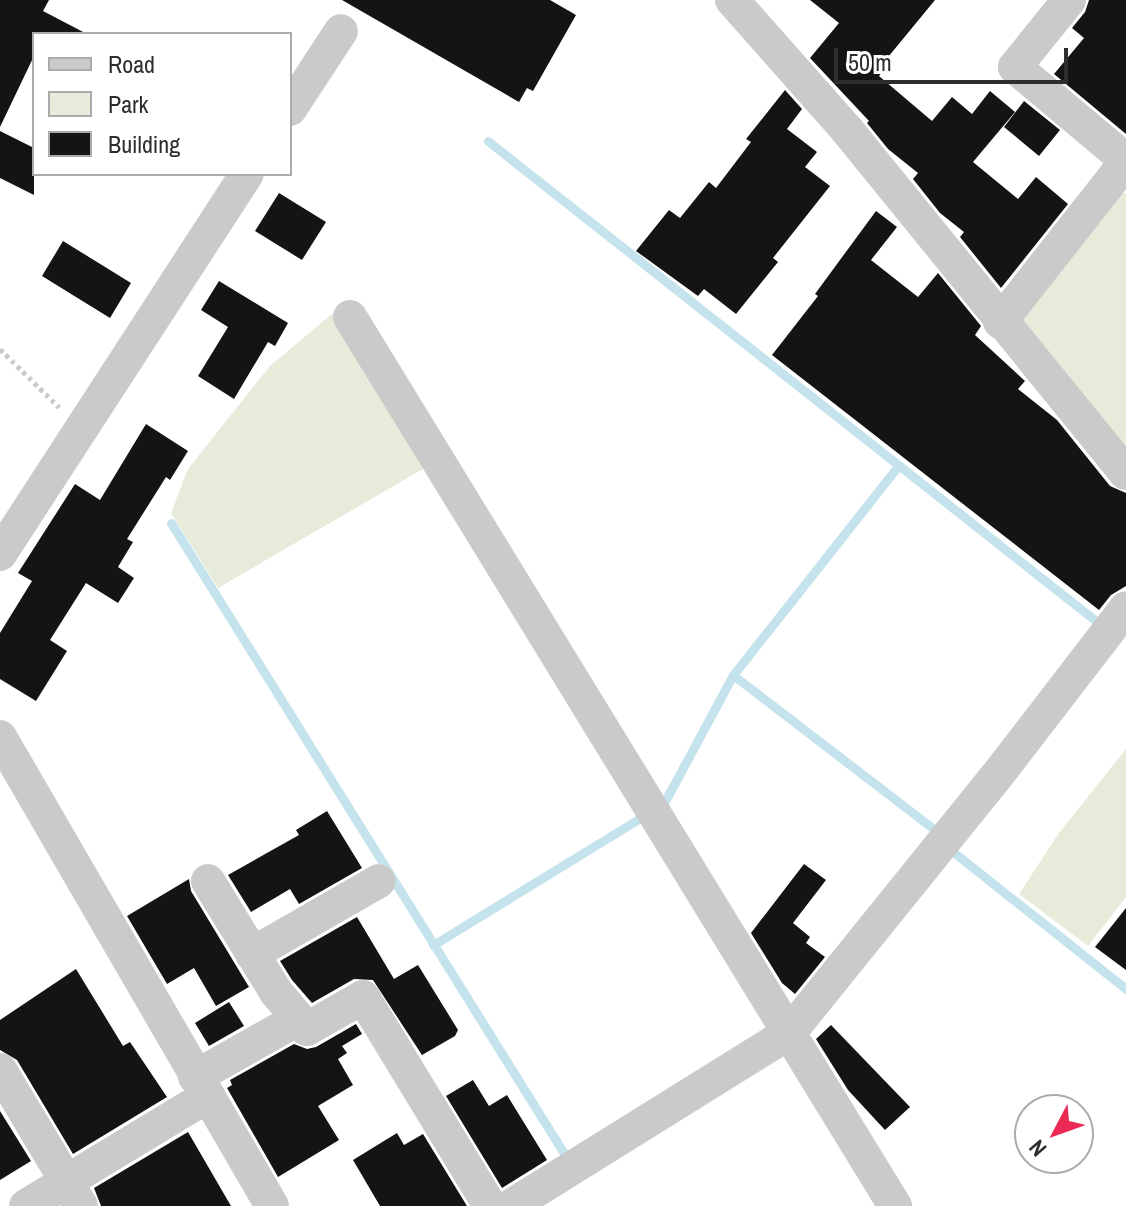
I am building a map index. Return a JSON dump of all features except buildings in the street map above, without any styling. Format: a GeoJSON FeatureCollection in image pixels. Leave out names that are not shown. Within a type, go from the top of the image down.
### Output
{"type":"FeatureCollection","features":[{"type":"Feature","properties":{"kind":"street"},"geometry":{"type":"LineString","coordinates":[[732,0],[847,130],[1000,322],[1126,473]]}},
{"type":"Feature","properties":{"kind":"street"},"geometry":{"type":"LineString","coordinates":[[1000,322],[1126,161],[1015,67],[1069,0]]}},
{"type":"Feature","properties":{"kind":"street"},"geometry":{"type":"LineString","coordinates":[[292,106],[341,31]]}},
{"type":"Feature","properties":{"kind":"street"},"geometry":{"type":"LineString","coordinates":[[0,554],[79,428],[246,176]]}},
{"type":"Feature","properties":{"kind":"street"},"geometry":{"type":"LineString","coordinates":[[350,317],[895,1206]]}},
{"type":"Feature","properties":{"kind":"street"},"geometry":{"type":"LineString","coordinates":[[511,1206],[790,1032],[996,777],[1126,608]]}},
{"type":"Feature","properties":{"kind":"street"},"geometry":{"type":"LineString","coordinates":[[0,737],[272,1206]]}},
{"type":"Feature","properties":{"kind":"street"},"geometry":{"type":"LineString","coordinates":[[208,881],[276,992],[307,1029],[363,997],[490,1206]]}},
{"type":"Feature","properties":{"kind":"street"},"geometry":{"type":"LineString","coordinates":[[252,954],[379,881]]}},
{"type":"Feature","properties":{"kind":"street"},"geometry":{"type":"LineString","coordinates":[[26,1206],[74,1194],[201,1087],[298,1019]]}},
{"type":"Feature","properties":{"kind":"street"},"geometry":{"type":"LineString","coordinates":[[0,1070],[74,1194]]}},
{"type":"Feature","properties":{"kind":"path"},"geometry":{"type":"LineString","coordinates":[[0,349],[79,428]]}},
{"type":"Feature","properties":{"kind":"green space"},"geometry":{"type":"Polygon","coordinates":[[[1122,193],[1126,193],[1126,456],[1023,333],[1024,315],[1122,193]]]}},
{"type":"Feature","properties":{"kind":"green space"},"geometry":{"type":"Polygon","coordinates":[[[333,313],[428,466],[218,588],[171,513],[188,469],[270,366],[333,313]]]}},
{"type":"Feature","properties":{"kind":"green space"},"geometry":{"type":"Polygon","coordinates":[[[1126,749],[1126,897],[1088,946],[1019,894],[1059,833],[1126,749]]]}},
{"type":"Feature","properties":{"kind":"waterway"},"geometry":{"type":"LineString","coordinates":[[488,141],[1096,621]]}},
{"type":"Feature","properties":{"kind":"waterway"},"geometry":{"type":"LineString","coordinates":[[664,803],[733,675],[898,466]]}},
{"type":"Feature","properties":{"kind":"waterway"},"geometry":{"type":"LineString","coordinates":[[171,523],[565,1155]]}},
{"type":"Feature","properties":{"kind":"waterway"},"geometry":{"type":"LineString","coordinates":[[733,675],[934,829]]}},
{"type":"Feature","properties":{"kind":"waterway"},"geometry":{"type":"LineString","coordinates":[[433,945],[640,818]]}},
{"type":"Feature","properties":{"kind":"waterway"},"geometry":{"type":"LineString","coordinates":[[952,851],[1126,989]]}}]}
